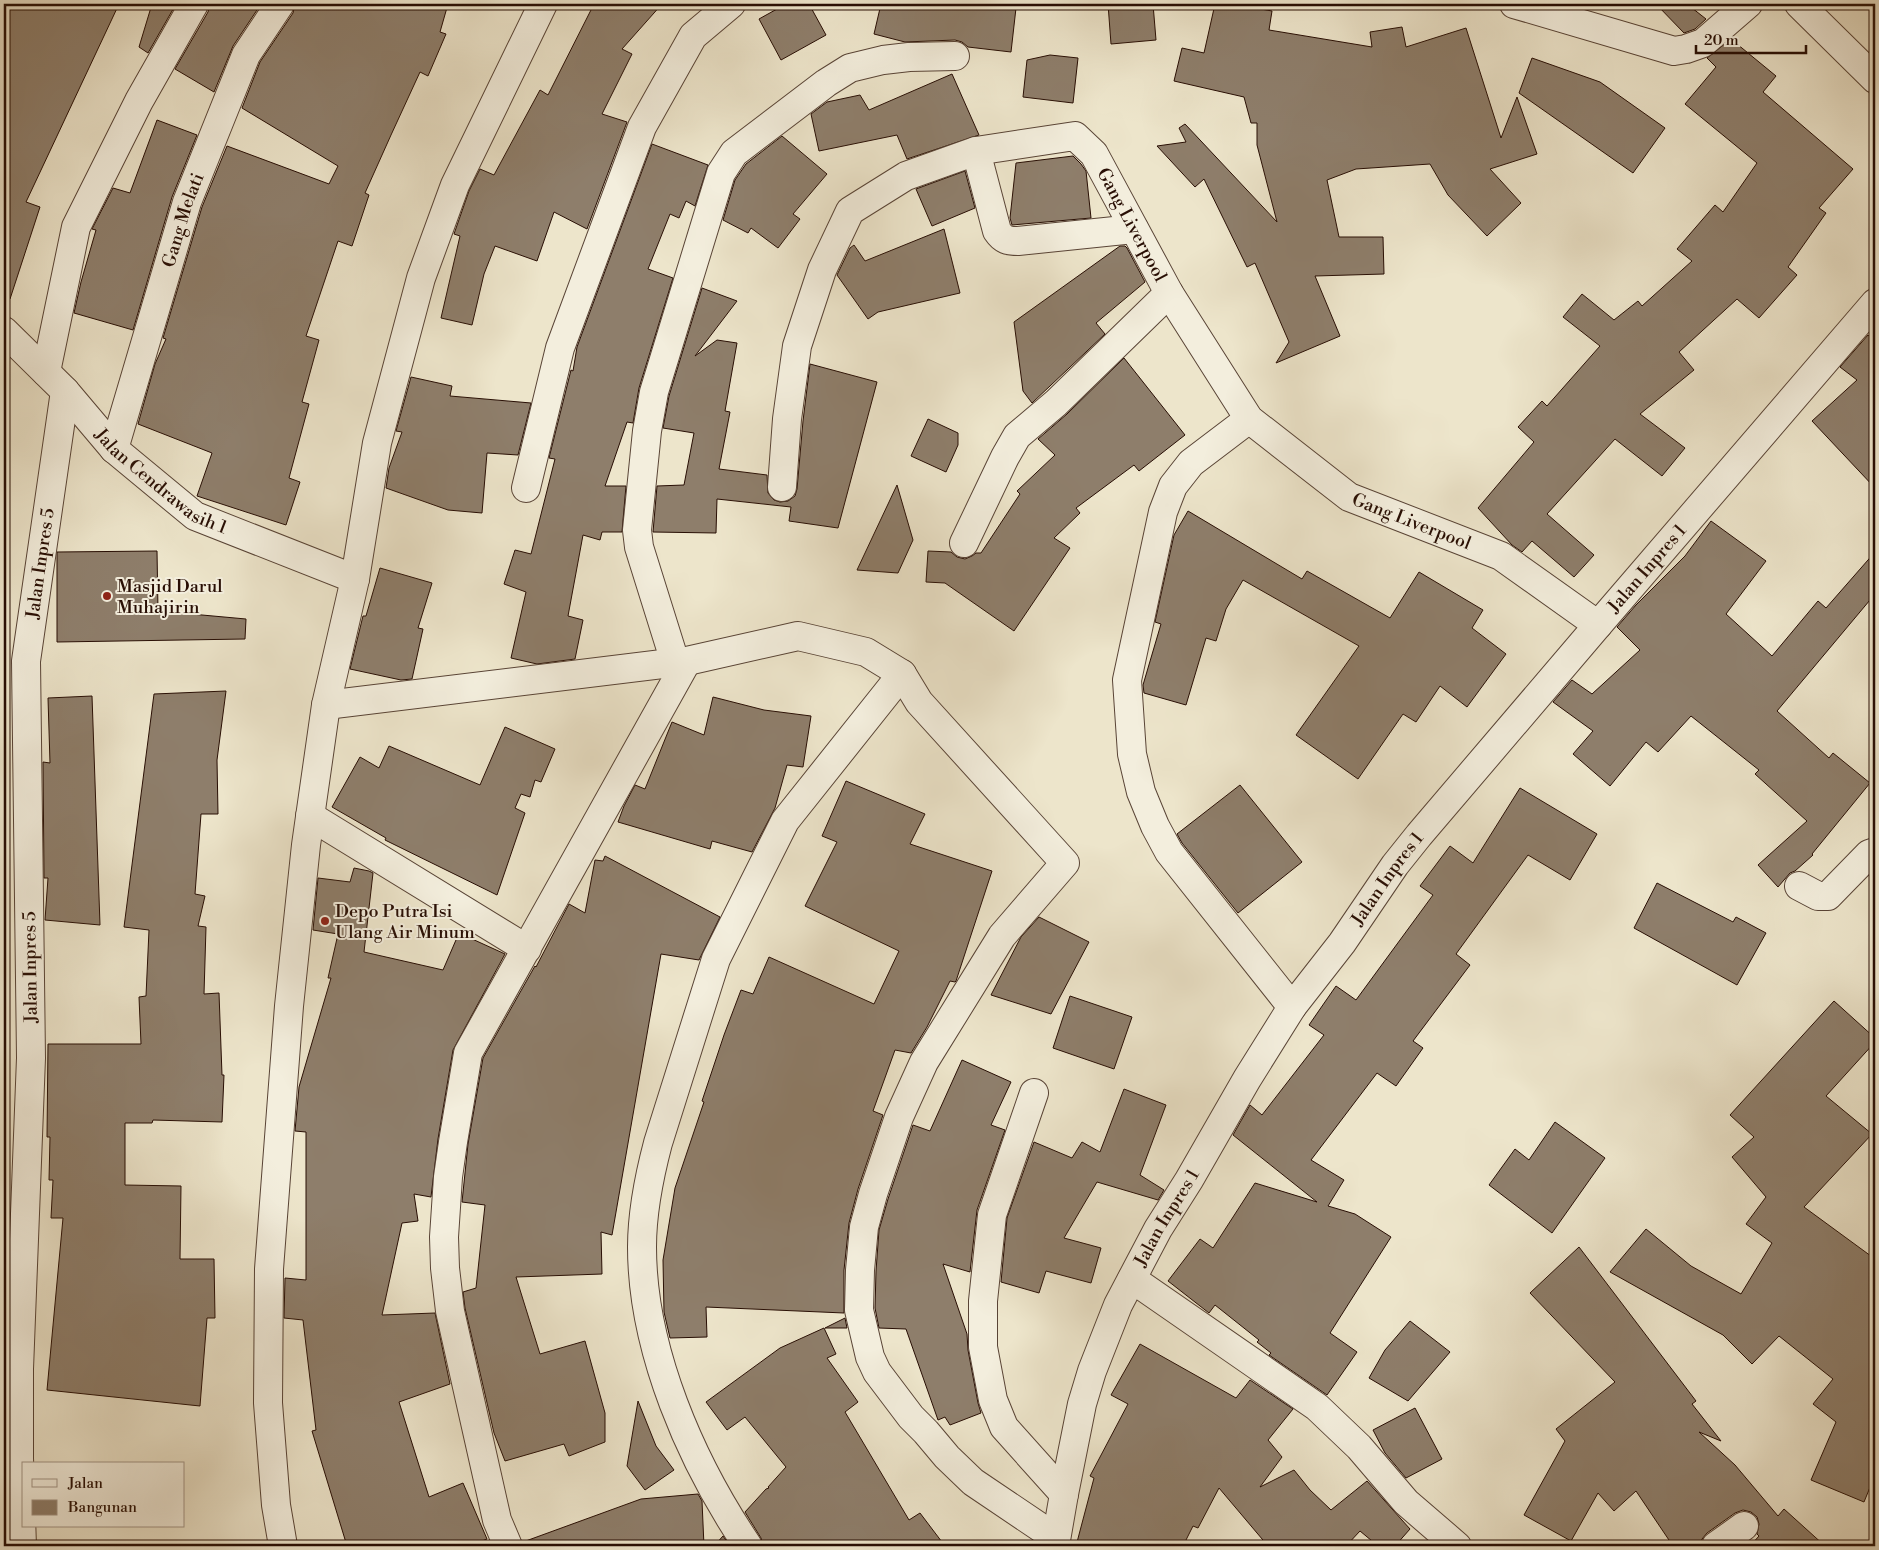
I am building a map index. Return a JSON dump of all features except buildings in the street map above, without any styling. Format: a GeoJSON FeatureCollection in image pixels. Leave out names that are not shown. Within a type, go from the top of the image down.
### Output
{"type":"FeatureCollection","features":[{"type":"Feature","properties":{"kind":"street"},"geometry":{"type":"LineString","coordinates":[[46,372],[76,227],[139,101],[194,4]]}},
{"type":"Feature","properties":{"kind":"street","name":"Gang Melati"},"geometry":{"type":"LineString","coordinates":[[114,450],[187,202],[246,55],[280,4]]}},
{"type":"Feature","properties":{"kind":"street"},"geometry":{"type":"LineString","coordinates":[[283,1546],[276,1495],[268,1403],[268,1270],[289,1006],[310,816],[326,705],[355,578],[377,443],[421,278],[455,185],[543,4]]}},
{"type":"Feature","properties":{"kind":"street"},"geometry":{"type":"LineString","coordinates":[[526,488],[560,348],[642,127],[693,36],[731,4]]}},
{"type":"Feature","properties":{"kind":"street"},"geometry":{"type":"LineString","coordinates":[[1514,4],[1674,51],[1703,43],[1748,4]]}},
{"type":"Feature","properties":{"kind":"street"},"geometry":{"type":"LineString","coordinates":[[1799,4],[1875,78]]}},
{"type":"Feature","properties":{"kind":"street"},"geometry":{"type":"LineString","coordinates":[[508,1546],[498,1520],[450,1311],[444,1237],[452,1142],[468,1053],[527,949],[681,662],[639,547],[637,530],[647,431],[654,392],[721,173],[734,153],[826,83],[850,68],[883,60],[909,57],[956,56]]}},
{"type":"Feature","properties":{"kind":"street","name":"Gang Liverpool"},"geometry":{"type":"LineString","coordinates":[[782,488],[786,419],[797,346],[822,270],[850,211],[906,176],[976,151],[1075,136],[1094,154],[1168,293],[1250,419],[1349,497],[1501,556],[1598,625]]}},
{"type":"Feature","properties":{"kind":"street"},"geometry":{"type":"LineString","coordinates":[[976,151],[997,231],[1002,238],[1008,241],[1134,229]]}},
{"type":"Feature","properties":{"kind":"street"},"geometry":{"type":"LineString","coordinates":[[964,543],[1005,457],[1018,436],[1056,403],[1168,293]]}},
{"type":"Feature","properties":{"kind":"street","name":"Jalan Inpres 1"},"geometry":{"type":"LineString","coordinates":[[1055,1542],[1082,1404],[1106,1333],[1158,1229],[1292,1006],[1342,943],[1394,866],[1598,625],[1875,304]]}},
{"type":"Feature","properties":{"kind":"street","name":"Jalan Cendrawasih 1"},"geometry":{"type":"LineString","coordinates":[[4,331],[65,391],[114,450],[195,516],[355,578]]}},
{"type":"Feature","properties":{"kind":"street","name":"Jalan Inpres 5"},"geometry":{"type":"LineString","coordinates":[[22,1546],[19,1458],[19,1369],[31,1058],[26,661],[65,391]]}},
{"type":"Feature","properties":{"kind":"street"},"geometry":{"type":"LineString","coordinates":[[1250,419],[1191,463],[1173,486],[1163,512],[1127,680],[1132,754],[1141,792],[1155,826],[1169,852],[1292,1006]]}},
{"type":"Feature","properties":{"kind":"street"},"geometry":{"type":"LineString","coordinates":[[326,705],[681,662],[798,636],[866,652],[902,674],[920,702],[1065,863],[1002,936],[924,1062],[899,1117],[866,1218],[860,1270],[859,1310],[870,1357],[877,1372],[911,1417],[947,1457],[973,1482],[1055,1542]]}},
{"type":"Feature","properties":{"kind":"street"},"geometry":{"type":"LineString","coordinates":[[748,1546],[728,1516],[692,1447],[652,1338],[646,1306],[642,1245],[644,1214],[651,1171],[658,1143],[716,959],[784,821],[902,674]]}},
{"type":"Feature","properties":{"kind":"street"},"geometry":{"type":"LineString","coordinates":[[310,816],[527,949]]}},
{"type":"Feature","properties":{"kind":"street"},"geometry":{"type":"LineString","coordinates":[[1799,886],[1818,896],[1828,896],[1869,854],[1875,852]]}},
{"type":"Feature","properties":{"kind":"street"},"geometry":{"type":"LineString","coordinates":[[1034,1093],[992,1215],[983,1301],[983,1347],[993,1400],[1004,1427],[1064,1494]]}},
{"type":"Feature","properties":{"kind":"street"},"geometry":{"type":"LineString","coordinates":[[1132,1279],[1317,1407],[1359,1447],[1406,1502],[1457,1546]]}},
{"type":"Feature","properties":{"kind":"street"},"geometry":{"type":"LineString","coordinates":[[1716,1546],[1744,1526]]}},
{"type":"Feature","properties":{"kind":"place","name":"Masjid Darul Muhajirin"},"geometry":{"type":"Point","coordinates":[107,596]}},
{"type":"Feature","properties":{"kind":"place","name":"Depo Putra Isi Ulang Air Minum"},"geometry":{"type":"Point","coordinates":[325,921]}}]}
